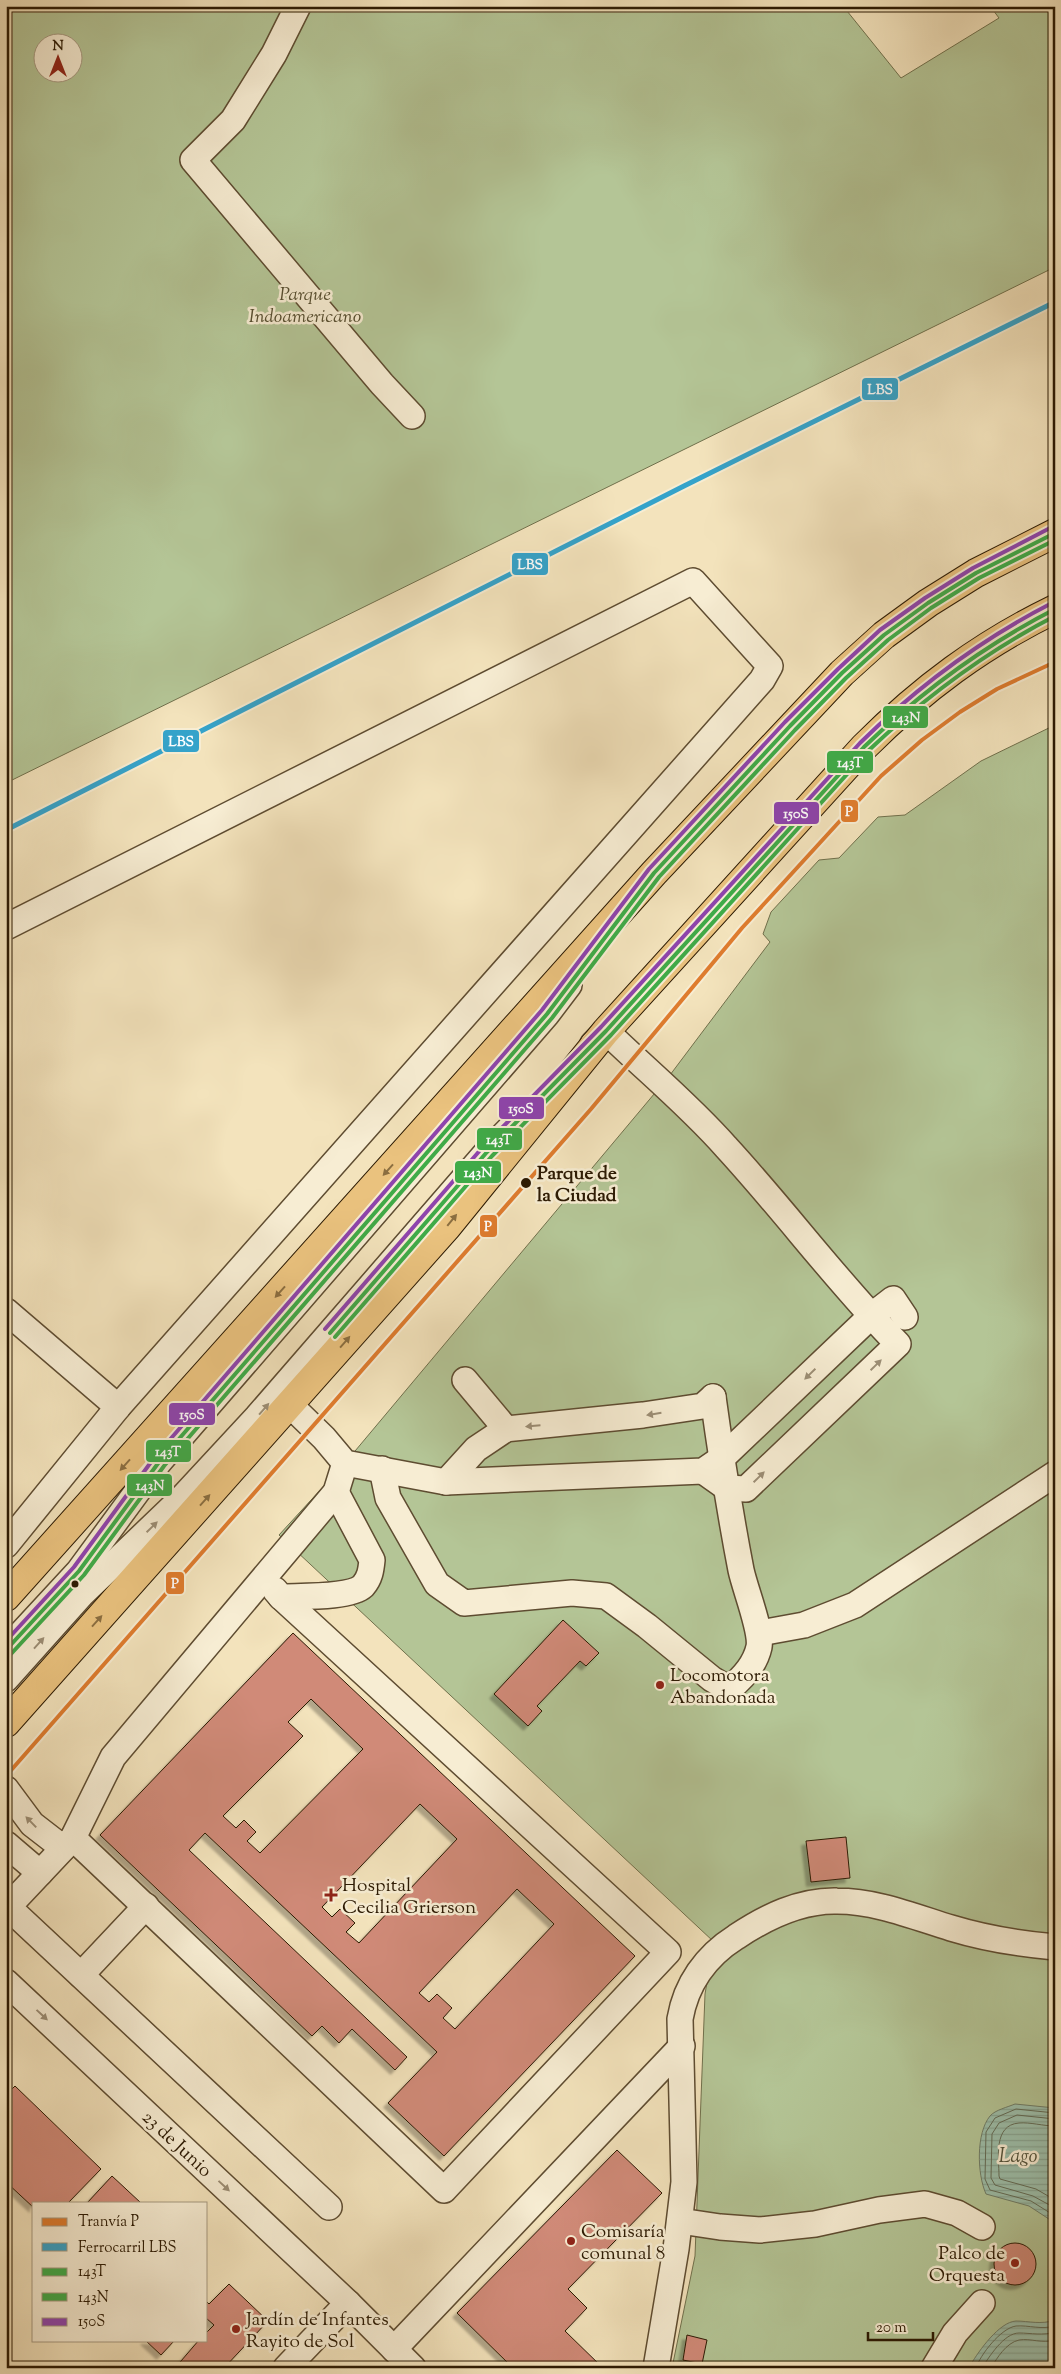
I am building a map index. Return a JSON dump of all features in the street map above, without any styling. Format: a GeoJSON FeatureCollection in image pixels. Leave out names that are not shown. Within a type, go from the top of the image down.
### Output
{"type":"FeatureCollection","features":[{"type":"Feature","properties":{"kind":"main road"},"geometry":{"type":"LineString","coordinates":[[6,1597],[654,873],[796,719],[842,673],[884,635],[928,602],[976,573],[1055,533]]}},
{"type":"Feature","properties":{"kind":"main road"},"geometry":{"type":"LineString","coordinates":[[6,1723],[447,1227],[606,1031],[864,747],[904,708],[978,652],[1019,626],[1055,609]]}},
{"type":"Feature","properties":{"kind":"street"},"geometry":{"type":"LineString","coordinates":[[298,6],[274,54],[233,120],[193,160],[382,384],[412,416]]}},
{"type":"Feature","properties":{"kind":"street"},"geometry":{"type":"LineString","coordinates":[[6,927],[693,581],[770,666],[762,680],[658,799],[118,1407],[6,1545]]}},
{"type":"Feature","properties":{"kind":"street"},"geometry":{"type":"LineString","coordinates":[[6,1650],[79,1571],[159,1462],[547,1014],[654,873]]}},
{"type":"Feature","properties":{"kind":"street"},"geometry":{"type":"LineString","coordinates":[[6,1679],[82,1594],[188,1492],[257,1417],[487,1152],[606,1031],[681,1100],[726,1146],[870,1316],[898,1344],[746,1489],[727,1488]]}},
{"type":"Feature","properties":{"kind":"street"},"geometry":{"type":"LineString","coordinates":[[290,1405],[324,1438],[345,1463],[446,1482],[712,1464],[870,1316],[892,1299],[905,1317]]}},
{"type":"Feature","properties":{"kind":"street"},"geometry":{"type":"LineString","coordinates":[[6,1311],[118,1407]]}},
{"type":"Feature","properties":{"kind":"street"},"geometry":{"type":"LineString","coordinates":[[465,1380],[506,1429]]}},
{"type":"Feature","properties":{"kind":"street"},"geometry":{"type":"LineString","coordinates":[[382,1469],[388,1498],[437,1584],[464,1603],[572,1593],[606,1596],[647,1626],[712,1679],[729,1689],[742,1679],[754,1662],[759,1646],[760,1633],[741,1572],[727,1488],[712,1464],[713,1397],[703,1406],[644,1415],[506,1429],[476,1449],[446,1482]]}},
{"type":"Feature","properties":{"kind":"street"},"geometry":{"type":"LineString","coordinates":[[329,2207],[8,1907],[68,1843],[113,1757],[336,1492],[345,1463]]}},
{"type":"Feature","properties":{"kind":"street"},"geometry":{"type":"LineString","coordinates":[[760,1633],[804,1625],[854,1604],[1055,1474]]}},
{"type":"Feature","properties":{"kind":"street"},"geometry":{"type":"LineString","coordinates":[[281,1597],[351,1592],[363,1586],[371,1572],[372,1560],[336,1492]]}},
{"type":"Feature","properties":{"kind":"street"},"geometry":{"type":"LineString","coordinates":[[6,1788],[32,1824],[68,1843],[146,1906],[444,2190],[668,1952],[281,1597],[264,1579]]}},
{"type":"Feature","properties":{"kind":"street"},"geometry":{"type":"LineString","coordinates":[[6,1844],[40,1873]]}},
{"type":"Feature","properties":{"kind":"street"},"geometry":{"type":"LineString","coordinates":[[656,2368],[680,2221],[684,2148],[682,2046],[680,2033],[682,2006],[687,1992],[697,1975],[728,1942],[770,1916],[795,1907],[837,1901],[910,1913],[953,1928],[998,1940],[1055,1947]]}},
{"type":"Feature","properties":{"kind":"street"},"geometry":{"type":"LineString","coordinates":[[81,1975],[146,1906]]}},
{"type":"Feature","properties":{"kind":"street","name":"23 de Junio"},"geometry":{"type":"LineString","coordinates":[[6,1982],[348,2303],[413,2368]]}},
{"type":"Feature","properties":{"kind":"street"},"geometry":{"type":"LineString","coordinates":[[394,2349],[682,2046]]}},
{"type":"Feature","properties":{"kind":"street"},"geometry":{"type":"LineString","coordinates":[[680,2221],[760,2230],[815,2224],[879,2210],[925,2204],[957,2213],[982,2227]]}},
{"type":"Feature","properties":{"kind":"street"},"geometry":{"type":"LineString","coordinates":[[286,2368],[348,2303]]}},
{"type":"Feature","properties":{"kind":"street"},"geometry":{"type":"LineString","coordinates":[[934,2368],[955,2333],[982,2303]]}},
{"type":"Feature","properties":{"kind":"green space","name":"Parque Indoamericano"},"geometry":{"type":"Polygon","coordinates":[[[6,6],[843,6],[901,78],[999,18],[990,6],[1055,6],[1055,267],[6,783],[6,6]]]}},
{"type":"Feature","properties":{"kind":"green space","name":"Parque de la Ciudad"},"geometry":{"type":"Polygon","coordinates":[[[1055,725],[1055,2368],[672,2368],[695,2256],[705,1994],[714,1942],[279,1535],[345,1463],[670,1075],[770,942],[763,934],[771,912],[819,860],[839,858],[878,817],[905,815],[981,761],[1055,725]]]}},
{"type":"Feature","properties":{"kind":"water","name":"Lago"},"geometry":{"type":"Polygon","coordinates":[[[1015,2104],[1055,2108],[1055,2223],[1029,2206],[986,2194],[983,2186],[979,2154],[985,2123],[995,2112],[1015,2104]]]}},
{"type":"Feature","properties":{"kind":"water"},"geometry":{"type":"Polygon","coordinates":[[[1055,2320],[1055,2368],[971,2368],[971,2364],[984,2345],[1003,2326],[1016,2321],[1040,2323],[1055,2320]]]}},
{"type":"Feature","properties":{"kind":"building"},"geometry":{"type":"Polygon","coordinates":[[[563,1620],[599,1653],[586,1666],[580,1661],[537,1706],[542,1711],[528,1726],[494,1694],[563,1620]]]}},
{"type":"Feature","properties":{"kind":"building"},"geometry":{"type":"Polygon","coordinates":[[[293,1633],[635,1956],[444,2156],[388,2103],[437,2052],[205,1833],[189,1850],[407,2057],[395,2070],[352,2029],[339,2043],[322,2026],[312,2036],[100,1835],[293,1633]],[[311,1699],[288,1722],[303,1736],[223,1816],[236,1828],[244,1820],[256,1832],[247,1841],[260,1853],[363,1749],[311,1699]],[[420,1804],[322,1907],[332,1917],[340,1909],[355,1923],[346,1932],[359,1943],[457,1839],[420,1804]],[[517,1889],[419,1993],[429,2002],[437,1994],[452,2008],[443,2018],[455,2029],[554,1924],[517,1889]]]}},
{"type":"Feature","properties":{"kind":"building"},"geometry":{"type":"Polygon","coordinates":[[[846,1837],[850,1878],[811,1882],[806,1841],[846,1837]]]}},
{"type":"Feature","properties":{"kind":"building"},"geometry":{"type":"Polygon","coordinates":[[[15,2086],[101,2169],[69,2202],[32,2202],[32,2206],[6,2182],[6,2095],[15,2086]]]}},
{"type":"Feature","properties":{"kind":"building","name":"Comisaría comunal 8"},"geometry":{"type":"Polygon","coordinates":[[[617,2150],[662,2193],[568,2289],[587,2308],[565,2331],[603,2368],[513,2368],[457,2313],[617,2150]]]}},
{"type":"Feature","properties":{"kind":"building"},"geometry":{"type":"Polygon","coordinates":[[[112,2176],[140,2202],[88,2202],[112,2176]]]}},
{"type":"Feature","properties":{"kind":"building","name":"Palco de Orquesta"},"geometry":{"type":"Polygon","coordinates":[[[1015,2243],[1030,2249],[1036,2264],[1030,2279],[1015,2285],[1000,2279],[994,2264],[1000,2249],[1015,2243]]]}},
{"type":"Feature","properties":{"kind":"building","name":"Jardín de Infantes Rayito de Sol"},"geometry":{"type":"Polygon","coordinates":[[[229,2284],[268,2321],[224,2368],[175,2368],[197,2342],[208,2342],[208,2331],[214,2325],[208,2320],[209,2304],[229,2284]]]}},
{"type":"Feature","properties":{"kind":"building"},"geometry":{"type":"Polygon","coordinates":[[[687,2335],[707,2340],[702,2364],[683,2360],[687,2335]]]}},
{"type":"Feature","properties":{"kind":"building"},"geometry":{"type":"Polygon","coordinates":[[[147,2342],[173,2342],[161,2355],[147,2342]]]}},
{"type":"Feature","properties":{"kind":"tram line","name":"P"},"geometry":{"type":"LineString","coordinates":[[6,1776],[591,1109],[742,928],[881,776],[922,740],[960,712],[997,689],[1055,662]]}},
{"type":"Feature","properties":{"kind":"rail line","name":"LBS"},"geometry":{"type":"LineString","coordinates":[[6,830],[684,486],[1055,302]]}},
{"type":"Feature","properties":{"kind":"transit line","name":"150S"},"geometry":{"type":"LineString","coordinates":[[6,1641],[74,1567],[154,1458],[542,1010],[649,869],[785,722],[880,630],[925,598],[973,568],[1052,527]]}},
{"type":"Feature","properties":{"kind":"transit line","name":"143T"},"geometry":{"type":"LineString","coordinates":[[6,1650],[79,1571],[159,1462],[547,1014],[654,873],[790,726],[842,673],[884,635],[928,603],[976,573],[1055,533]]}},
{"type":"Feature","properties":{"kind":"transit line","name":"143N"},"geometry":{"type":"LineString","coordinates":[[11,1654],[84,1575],[164,1466],[552,1018],[659,877],[795,730],[846,678],[888,640],[931,608],[979,578],[1055,540]]}},
{"type":"Feature","properties":{"kind":"transit line","name":"150S"},"geometry":{"type":"LineString","coordinates":[[325,1329],[482,1148],[601,1027],[860,743],[927,683],[1000,632],[1052,603]]}},
{"type":"Feature","properties":{"kind":"transit line","name":"143T"},"geometry":{"type":"LineString","coordinates":[[330,1333],[487,1152],[606,1031],[864,747],[908,707],[954,671],[1003,638],[1055,609]]}},
{"type":"Feature","properties":{"kind":"transit line","name":"143N"},"geometry":{"type":"LineString","coordinates":[[335,1337],[492,1156],[611,1035],[868,751],[911,712],[980,660],[1055,616]]}},
{"type":"Feature","properties":{"kind":"place","name":"Parque de la Ciudad"},"geometry":{"type":"Point","coordinates":[526,1183]}},
{"type":"Feature","properties":{"kind":"place","name":"Locomotora Abandonada"},"geometry":{"type":"Point","coordinates":[660,1685]}},
{"type":"Feature","properties":{"kind":"place","name":"Hospital Cecilia Grierson"},"geometry":{"type":"Point","coordinates":[331,1895]}},
{"type":"Feature","properties":{"kind":"place","name":"Comisaría comunal 8"},"geometry":{"type":"Point","coordinates":[571,2241]}},
{"type":"Feature","properties":{"kind":"place","name":"Palco de Orquesta"},"geometry":{"type":"Point","coordinates":[1015,2263]}},
{"type":"Feature","properties":{"kind":"place","name":"Jardín de Infantes Rayito de Sol"},"geometry":{"type":"Point","coordinates":[236,2329]}}]}
